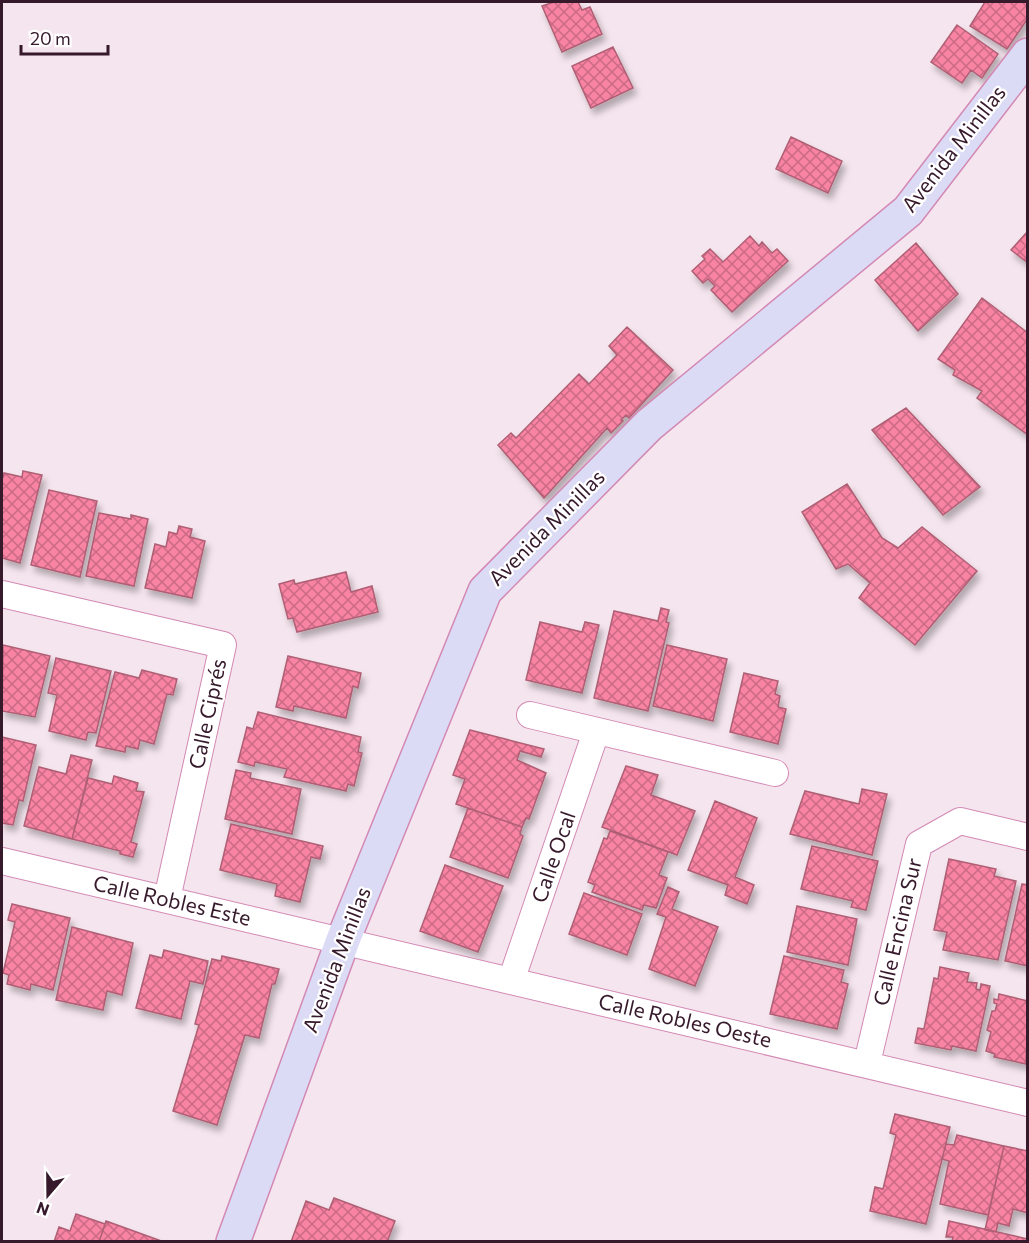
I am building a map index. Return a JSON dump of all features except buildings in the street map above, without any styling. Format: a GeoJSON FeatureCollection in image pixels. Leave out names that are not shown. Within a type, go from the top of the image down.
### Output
{"type":"FeatureCollection","features":[{"type":"Feature","properties":{"kind":"street","name":"Avenida Minillas"},"geometry":{"type":"LineString","coordinates":[[233,1242],[343,940],[485,591],[649,425],[908,211],[1028,54]]}},
{"type":"Feature","properties":{"kind":"street","name":"Calle Ciprés"},"geometry":{"type":"LineString","coordinates":[[2,594],[223,645],[167,899]]}},
{"type":"Feature","properties":{"kind":"street"},"geometry":{"type":"LineString","coordinates":[[530,715],[775,773]]}},
{"type":"Feature","properties":{"kind":"street","name":"Calle Ocal"},"geometry":{"type":"LineString","coordinates":[[511,981],[596,732]]}},
{"type":"Feature","properties":{"kind":"street","name":"Calle Encina Sur"},"geometry":{"type":"LineString","coordinates":[[867,1063],[919,844],[960,822],[1028,837]]}},
{"type":"Feature","properties":{"kind":"street","name":"Calle Robles Este"},"geometry":{"type":"LineString","coordinates":[[2,861],[343,940]]}},
{"type":"Feature","properties":{"kind":"street","name":"Calle Robles Oeste"},"geometry":{"type":"LineString","coordinates":[[343,940],[1028,1103]]}}]}
